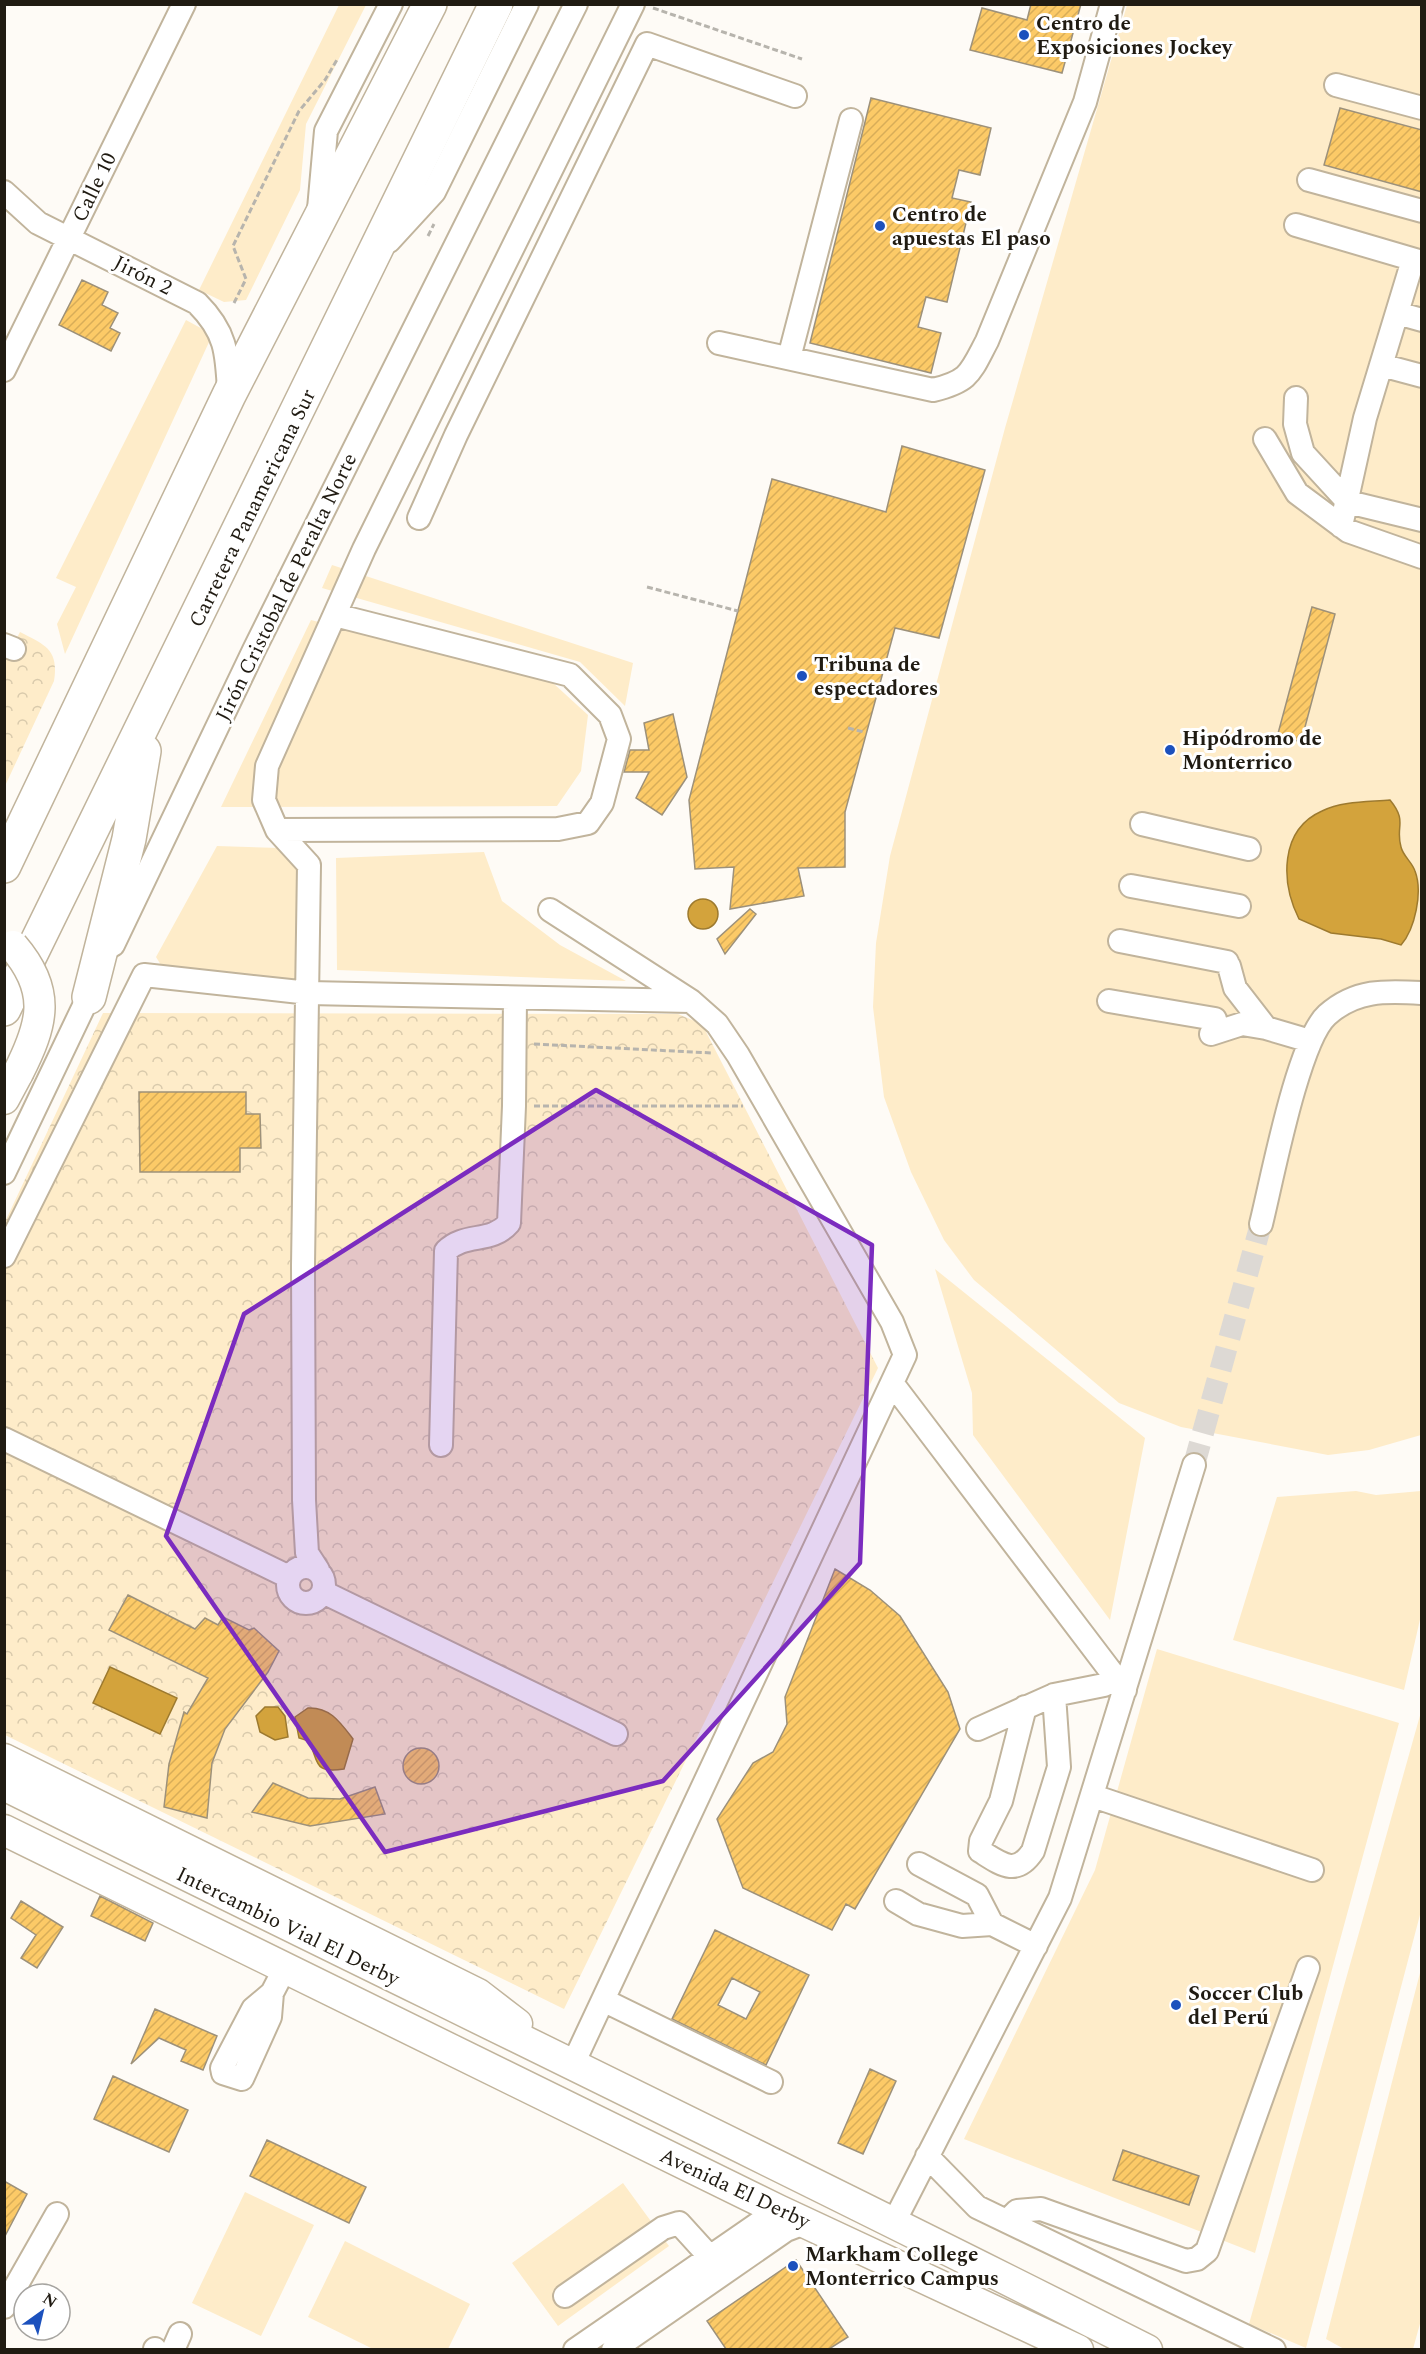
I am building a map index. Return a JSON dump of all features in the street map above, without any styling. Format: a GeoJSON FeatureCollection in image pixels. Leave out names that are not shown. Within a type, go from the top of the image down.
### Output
{"type":"FeatureCollection","features":[{"type":"Feature","properties":{"kind":"highway"},"geometry":{"type":"LineString","coordinates":[[4,866],[229,395],[430,4]]}},
{"type":"Feature","properties":{"kind":"highway","name":"Carretera Panamericana Sur"},"geometry":{"type":"LineString","coordinates":[[4,1009],[148,720],[496,4]]}},
{"type":"Feature","properties":{"kind":"highway"},"geometry":{"type":"LineString","coordinates":[[89,997],[129,839],[148,720]]}},
{"type":"Feature","properties":{"kind":"highway"},"geometry":{"type":"LineString","coordinates":[[4,817],[44,782]]}},
{"type":"Feature","properties":{"kind":"main road"},"geometry":{"type":"LineString","coordinates":[[4,939],[30,969],[41,1006],[40,1022],[33,1042],[4,1099]]}},
{"type":"Feature","properties":{"kind":"main road"},"geometry":{"type":"LineString","coordinates":[[4,1759],[478,1994],[572,2066]]}},
{"type":"Feature","properties":{"kind":"main road","name":"Intercambio Vial El Derby"},"geometry":{"type":"LineString","coordinates":[[4,1785],[572,2066]]}},
{"type":"Feature","properties":{"kind":"main road"},"geometry":{"type":"LineString","coordinates":[[6,1830],[278,1981],[393,2023]]}},
{"type":"Feature","properties":{"kind":"main road"},"geometry":{"type":"LineString","coordinates":[[6,1830],[318,1967],[393,2023]]}},
{"type":"Feature","properties":{"kind":"main road","name":"Avenida El Derby"},"geometry":{"type":"LineString","coordinates":[[393,2023],[778,2210],[1078,2349]]}},
{"type":"Feature","properties":{"kind":"main road","name":"Avenida El Derby"},"geometry":{"type":"LineString","coordinates":[[572,2066],[894,2222],[1147,2349]]}},
{"type":"Feature","properties":{"kind":"street","name":"Calle 10"},"geometry":{"type":"LineString","coordinates":[[4,370],[184,4]]}},
{"type":"Feature","properties":{"kind":"street"},"geometry":{"type":"LineString","coordinates":[[318,224],[326,131],[391,4]]}},
{"type":"Feature","properties":{"kind":"street"},"geometry":{"type":"LineString","coordinates":[[375,255],[434,192],[527,4]]}},
{"type":"Feature","properties":{"kind":"street","name":"Jirón Cristobal de Peralta Norte"},"geometry":{"type":"LineString","coordinates":[[4,1173],[254,651],[576,4]]}},
{"type":"Feature","properties":{"kind":"street"},"geometry":{"type":"LineString","coordinates":[[289,1577],[290,1595],[300,1602],[316,1600],[320,1581],[307,1553],[304,1500],[303,1265],[309,993],[309,865],[277,830],[264,800],[267,766],[364,549],[633,4]]}},
{"type":"Feature","properties":{"kind":"street"},"geometry":{"type":"LineString","coordinates":[[719,343],[933,390],[951,386],[968,376],[987,341],[1085,102],[1112,4]]}},
{"type":"Feature","properties":{"kind":"street"},"geometry":{"type":"LineString","coordinates":[[620,30],[647,45],[795,96]]}},
{"type":"Feature","properties":{"kind":"street"},"geometry":{"type":"LineString","coordinates":[[419,518],[508,328],[627,90],[647,45]]}},
{"type":"Feature","properties":{"kind":"street"},"geometry":{"type":"LineString","coordinates":[[598,76],[627,90]]}},
{"type":"Feature","properties":{"kind":"street"},"geometry":{"type":"LineString","coordinates":[[1336,85],[1422,108]]}},
{"type":"Feature","properties":{"kind":"street"},"geometry":{"type":"LineString","coordinates":[[789,358],[851,120]]}},
{"type":"Feature","properties":{"kind":"street"},"geometry":{"type":"LineString","coordinates":[[1309,180],[1422,211]]}},
{"type":"Feature","properties":{"kind":"street","name":"Jirón 2"},"geometry":{"type":"LineString","coordinates":[[4,192],[38,223],[190,298],[205,310],[226,343],[229,395]]}},
{"type":"Feature","properties":{"kind":"street"},"geometry":{"type":"LineString","coordinates":[[1296,225],[1417,261],[1397,313],[1365,418],[1341,526]]}},
{"type":"Feature","properties":{"kind":"street"},"geometry":{"type":"LineString","coordinates":[[1397,313],[1422,320]]}},
{"type":"Feature","properties":{"kind":"street"},"geometry":{"type":"LineString","coordinates":[[479,317],[508,328]]}},
{"type":"Feature","properties":{"kind":"street"},"geometry":{"type":"LineString","coordinates":[[1381,365],[1422,376]]}},
{"type":"Feature","properties":{"kind":"street"},"geometry":{"type":"LineString","coordinates":[[1296,398],[1295,424],[1304,453],[1348,502],[1422,520]]}},
{"type":"Feature","properties":{"kind":"street"},"geometry":{"type":"LineString","coordinates":[[1265,439],[1297,493],[1348,531],[1422,557]]}},
{"type":"Feature","properties":{"kind":"street"},"geometry":{"type":"LineString","coordinates":[[277,830],[558,830],[588,823],[602,803],[619,739],[610,715],[570,675],[335,615]]}},
{"type":"Feature","properties":{"kind":"street"},"geometry":{"type":"LineString","coordinates":[[1142,824],[1249,849]]}},
{"type":"Feature","properties":{"kind":"street"},"geometry":{"type":"LineString","coordinates":[[1131,886],[1239,906]]}},
{"type":"Feature","properties":{"kind":"street"},"geometry":{"type":"LineString","coordinates":[[550,910],[691,1001],[717,1024],[738,1054],[892,1322],[905,1355],[572,2066]]}},
{"type":"Feature","properties":{"kind":"street"},"geometry":{"type":"LineString","coordinates":[[1120,941],[1228,964],[1235,988],[1266,1028]]}},
{"type":"Feature","properties":{"kind":"street"},"geometry":{"type":"LineString","coordinates":[[4,1256],[144,975],[309,993],[691,1001]]}},
{"type":"Feature","properties":{"kind":"street"},"geometry":{"type":"LineString","coordinates":[[1261,1224],[1310,1041],[1326,1016],[1353,999],[1376,991],[1422,993]]}},
{"type":"Feature","properties":{"kind":"street"},"geometry":{"type":"LineString","coordinates":[[441,1445],[446,1251],[455,1242],[500,1233],[508,1223],[514,1106],[515,999]]}},
{"type":"Feature","properties":{"kind":"street"},"geometry":{"type":"LineString","coordinates":[[1109,1001],[1213,1026],[1242,1024],[1266,1028],[1310,1041]]}},
{"type":"Feature","properties":{"kind":"street"},"geometry":{"type":"LineString","coordinates":[[892,1383],[1120,1684]]}},
{"type":"Feature","properties":{"kind":"street"},"geometry":{"type":"LineString","coordinates":[[4,1439],[289,1577]]}},
{"type":"Feature","properties":{"kind":"street"},"geometry":{"type":"LineString","coordinates":[[894,2222],[1060,1898],[1093,1796],[1120,1684],[1194,1465]]}},
{"type":"Feature","properties":{"kind":"street"},"geometry":{"type":"LineString","coordinates":[[289,1577],[302,1567],[320,1581],[616,1734]]}},
{"type":"Feature","properties":{"kind":"street"},"geometry":{"type":"LineString","coordinates":[[978,1729],[1054,1695],[1104,1684],[1120,1684]]}},
{"type":"Feature","properties":{"kind":"street"},"geometry":{"type":"LineString","coordinates":[[1025,1707],[1001,1801],[981,1841],[980,1851],[1004,1865],[1016,1867],[1026,1862],[1033,1851],[1059,1767],[1054,1695]]}},
{"type":"Feature","properties":{"kind":"street"},"geometry":{"type":"LineString","coordinates":[[1093,1796],[1312,1870]]}},
{"type":"Feature","properties":{"kind":"street"},"geometry":{"type":"LineString","coordinates":[[919,1864],[977,1895],[992,1924]]}},
{"type":"Feature","properties":{"kind":"street"},"geometry":{"type":"LineString","coordinates":[[896,1901],[918,1914],[962,1926],[992,1924],[1036,1946]]}},
{"type":"Feature","properties":{"kind":"street"},"geometry":{"type":"LineString","coordinates":[[1007,2221],[1017,2211],[1041,2209],[1186,2261],[1197,2259],[1207,2251],[1308,1968]]}},
{"type":"Feature","properties":{"kind":"street"},"geometry":{"type":"LineString","coordinates":[[603,2000],[771,2082]]}},
{"type":"Feature","properties":{"kind":"street"},"geometry":{"type":"LineString","coordinates":[[927,2156],[977,2207],[1274,2349]]}},
{"type":"Feature","properties":{"kind":"street"},"geometry":{"type":"LineString","coordinates":[[575,2349],[778,2210]]}},
{"type":"Feature","properties":{"kind":"street"},"geometry":{"type":"LineString","coordinates":[[4,2307],[57,2214]]}},
{"type":"Feature","properties":{"kind":"street"},"geometry":{"type":"LineString","coordinates":[[613,2349],[786,2230],[807,2222]]}},
{"type":"Feature","properties":{"kind":"street"},"geometry":{"type":"LineString","coordinates":[[565,2296],[672,2224],[679,2223],[709,2256]]}},
{"type":"Feature","properties":{"kind":"path"},"geometry":{"type":"LineString","coordinates":[[643,4],[745,42],[802,59]]}},
{"type":"Feature","properties":{"kind":"path"},"geometry":{"type":"LineString","coordinates":[[234,303],[246,279],[233,246],[299,111],[325,80],[342,52]]}},
{"type":"Feature","properties":{"kind":"path"},"geometry":{"type":"LineString","coordinates":[[647,587],[738,611]]}},
{"type":"Feature","properties":{"kind":"path"},"geometry":{"type":"LineString","coordinates":[[848,728],[864,732]]}},
{"type":"Feature","properties":{"kind":"path"},"geometry":{"type":"LineString","coordinates":[[514,1043],[738,1054]]}},
{"type":"Feature","properties":{"kind":"path"},"geometry":{"type":"LineString","coordinates":[[514,1106],[767,1106]]}},
{"type":"Feature","properties":{"kind":"highlighted area"},"geometry":{"type":"Polygon","coordinates":[[[596,1090],[872,1245],[860,1563],[663,1781],[385,1852],[166,1536],[244,1314],[596,1090]]]}},
{"type":"Feature","properties":{"kind":"green space"},"geometry":{"type":"Polygon","coordinates":[[[339,5],[366,5],[306,124],[300,190],[246,300],[224,302],[199,290],[339,5]]]}},
{"type":"Feature","properties":{"kind":"green space","name":"Hipódromo de Monterrico"},"geometry":{"type":"Polygon","coordinates":[[[1127,5],[1421,5],[1421,1435],[1369,1450],[1328,1455],[1181,1427],[1119,1403],[974,1280],[944,1240],[911,1172],[884,1097],[873,1007],[876,943],[890,856],[1005,428],[1127,5]]]}},
{"type":"Feature","properties":{"kind":"green space"},"geometry":{"type":"Polygon","coordinates":[[[186,320],[208,332],[210,340],[65,654],[57,624],[76,587],[56,578],[186,320]]]}},
{"type":"Feature","properties":{"kind":"green space"},"geometry":{"type":"Polygon","coordinates":[[[332,565],[633,663],[625,706],[580,662],[322,588],[332,565]]]}},
{"type":"Feature","properties":{"kind":"green space"},"geometry":{"type":"Polygon","coordinates":[[[311,620],[553,683],[588,715],[581,771],[557,806],[221,807],[311,620]]]}},
{"type":"Feature","properties":{"kind":"green space"},"geometry":{"type":"Polygon","coordinates":[[[20,632],[48,649],[54,662],[54,681],[5,786],[5,652],[9,653],[20,632]]]}},
{"type":"Feature","properties":{"kind":"green space"},"geometry":{"type":"Polygon","coordinates":[[[217,846],[280,848],[300,864],[300,979],[281,981],[164,970],[156,957],[217,846]]]}},
{"type":"Feature","properties":{"kind":"green space"},"geometry":{"type":"Polygon","coordinates":[[[484,852],[502,901],[560,945],[626,981],[337,970],[336,858],[484,852]]]}},
{"type":"Feature","properties":{"kind":"green space"},"geometry":{"type":"Polygon","coordinates":[[[103,1013],[678,1014],[702,1024],[878,1368],[564,2009],[5,1735],[5,1222],[103,1013]]]}},
{"type":"Feature","properties":{"kind":"green space"},"geometry":{"type":"Polygon","coordinates":[[[935,1269],[1145,1438],[1110,1620],[973,1435],[972,1393],[935,1269]]]}},
{"type":"Feature","properties":{"kind":"green space"},"geometry":{"type":"Polygon","coordinates":[[[1356,1491],[1376,1495],[1421,1491],[1421,1615],[1404,1690],[1233,1640],[1277,1497],[1356,1491]]]}},
{"type":"Feature","properties":{"kind":"green space","name":"Soccer Club del Perú"},"geometry":{"type":"Polygon","coordinates":[[[1157,1649],[1399,1723],[1255,2253],[964,2139],[1095,1870],[1157,1649]]]}},
{"type":"Feature","properties":{"kind":"green space"},"geometry":{"type":"Polygon","coordinates":[[[1421,1712],[1421,1911],[1306,2348],[1249,2324],[1421,1712]]]}},
{"type":"Feature","properties":{"kind":"green space"},"geometry":{"type":"Polygon","coordinates":[[[1421,1969],[1421,2320],[1413,2349],[1344,2349],[1326,2339],[1421,1969]]]}},
{"type":"Feature","properties":{"kind":"green space"},"geometry":{"type":"Polygon","coordinates":[[[623,2183],[669,2246],[558,2326],[512,2263],[623,2183]]]}},
{"type":"Feature","properties":{"kind":"green space"},"geometry":{"type":"Polygon","coordinates":[[[245,2192],[314,2225],[261,2336],[192,2303],[245,2192]]]}},
{"type":"Feature","properties":{"kind":"green space"},"geometry":{"type":"Polygon","coordinates":[[[345,2241],[470,2304],[448,2349],[373,2349],[308,2317],[345,2241]]]}},
{"type":"Feature","properties":{"kind":"shaded area"},"geometry":{"type":"Polygon","coordinates":[[[1390,800],[1400,819],[1401,847],[1415,871],[1418,889],[1414,920],[1401,945],[1381,939],[1331,933],[1299,919],[1289,890],[1287,874],[1291,844],[1298,831],[1308,820],[1338,805],[1390,800]]]}},
{"type":"Feature","properties":{"kind":"shaded area"},"geometry":{"type":"Polygon","coordinates":[[[703,899],[709,900],[717,908],[717,920],[709,928],[703,929],[697,928],[689,920],[688,914],[689,908],[697,900],[703,899]]]}},
{"type":"Feature","properties":{"kind":"shaded area"},"geometry":{"type":"Polygon","coordinates":[[[110,1667],[177,1698],[160,1734],[93,1703],[110,1667]]]}},
{"type":"Feature","properties":{"kind":"shaded area"},"geometry":{"type":"Polygon","coordinates":[[[265,1707],[278,1707],[285,1716],[288,1737],[275,1740],[260,1732],[256,1716],[265,1707]]]}},
{"type":"Feature","properties":{"kind":"shaded area"},"geometry":{"type":"Polygon","coordinates":[[[308,1708],[322,1710],[334,1717],[353,1739],[344,1769],[322,1768],[316,1760],[309,1741],[299,1738],[295,1717],[308,1708]]]}},
{"type":"Feature","properties":{"kind":"building","name":"Centro de Exposiciones Jockey"},"geometry":{"type":"Polygon","coordinates":[[[1031,4],[1081,4],[1062,73],[970,50],[982,8],[1027,20],[1031,4]]]}},
{"type":"Feature","properties":{"kind":"building"},"geometry":{"type":"Polygon","coordinates":[[[871,98],[991,128],[980,175],[959,170],[952,198],[971,202],[947,302],[926,297],[918,327],[941,333],[931,373],[810,343],[871,98]]]}},
{"type":"Feature","properties":{"kind":"building"},"geometry":{"type":"Polygon","coordinates":[[[1340,108],[1422,130],[1422,192],[1324,165],[1340,108]]]}},
{"type":"Feature","properties":{"kind":"building"},"geometry":{"type":"Polygon","coordinates":[[[82,280],[108,292],[102,305],[118,313],[110,328],[120,333],[111,351],[59,325],[82,280]]]}},
{"type":"Feature","properties":{"kind":"building","name":"Tribuna de espectadores"},"geometry":{"type":"Polygon","coordinates":[[[902,446],[985,470],[939,638],[895,628],[845,812],[845,867],[798,868],[804,896],[730,909],[734,867],[695,869],[689,800],[772,479],[886,512],[902,446]]]}},
{"type":"Feature","properties":{"kind":"building"},"geometry":{"type":"Polygon","coordinates":[[[1312,607],[1335,614],[1301,742],[1292,739],[1291,745],[1276,741],[1312,607]]]}},
{"type":"Feature","properties":{"kind":"building"},"geometry":{"type":"Polygon","coordinates":[[[673,714],[687,777],[662,815],[636,798],[649,772],[624,772],[630,750],[649,750],[644,723],[673,714]]]}},
{"type":"Feature","properties":{"kind":"building"},"geometry":{"type":"Polygon","coordinates":[[[750,909],[756,914],[725,954],[717,939],[750,909]]]}},
{"type":"Feature","properties":{"kind":"building"},"geometry":{"type":"Polygon","coordinates":[[[139,1092],[246,1092],[246,1114],[260,1114],[261,1148],[240,1148],[240,1172],[140,1172],[139,1092]]]}},
{"type":"Feature","properties":{"kind":"building"},"geometry":{"type":"Polygon","coordinates":[[[835,1569],[870,1590],[900,1616],[948,1692],[960,1729],[855,1909],[846,1904],[832,1930],[743,1888],[717,1819],[753,1763],[773,1752],[787,1724],[785,1697],[835,1569]]]}},
{"type":"Feature","properties":{"kind":"building"},"geometry":{"type":"Polygon","coordinates":[[[128,1595],[195,1629],[205,1618],[218,1625],[223,1617],[249,1630],[254,1628],[279,1651],[268,1672],[225,1729],[212,1763],[207,1818],[164,1807],[169,1764],[184,1712],[187,1714],[208,1678],[109,1630],[128,1595]]]}},
{"type":"Feature","properties":{"kind":"building"},"geometry":{"type":"Polygon","coordinates":[[[421,1748],[434,1753],[439,1766],[434,1779],[421,1784],[408,1779],[403,1766],[408,1753],[421,1748]]]}},
{"type":"Feature","properties":{"kind":"building"},"geometry":{"type":"Polygon","coordinates":[[[273,1783],[308,1798],[340,1799],[375,1787],[385,1814],[310,1826],[252,1812],[273,1783]]]}},
{"type":"Feature","properties":{"kind":"building"},"geometry":{"type":"Polygon","coordinates":[[[100,1896],[153,1923],[145,1941],[91,1916],[100,1896]]]}},
{"type":"Feature","properties":{"kind":"building"},"geometry":{"type":"Polygon","coordinates":[[[21,1901],[63,1927],[37,1968],[21,1958],[36,1935],[11,1918],[21,1901]]]}},
{"type":"Feature","properties":{"kind":"building"},"geometry":{"type":"Polygon","coordinates":[[[715,1930],[809,1975],[766,2065],[672,2019],[715,1930]],[[732,1978],[718,2005],[746,2019],[760,1992],[732,1978]]]}},
{"type":"Feature","properties":{"kind":"building"},"geometry":{"type":"Polygon","coordinates":[[[155,2009],[217,2036],[203,2070],[181,2061],[186,2050],[159,2038],[131,2064],[155,2009]]]}},
{"type":"Feature","properties":{"kind":"building"},"geometry":{"type":"Polygon","coordinates":[[[870,2069],[896,2081],[863,2154],[838,2143],[870,2069]]]}},
{"type":"Feature","properties":{"kind":"building"},"geometry":{"type":"Polygon","coordinates":[[[113,2076],[188,2110],[169,2152],[94,2119],[113,2076]]]}},
{"type":"Feature","properties":{"kind":"building"},"geometry":{"type":"Polygon","coordinates":[[[267,2140],[366,2187],[349,2223],[250,2176],[267,2140]]]}},
{"type":"Feature","properties":{"kind":"building"},"geometry":{"type":"Polygon","coordinates":[[[1123,2150],[1199,2176],[1189,2205],[1113,2180],[1123,2150]]]}},
{"type":"Feature","properties":{"kind":"building"},"geometry":{"type":"Polygon","coordinates":[[[4,2181],[27,2194],[4,2238],[4,2181]]]}},
{"type":"Feature","properties":{"kind":"building"},"geometry":{"type":"Polygon","coordinates":[[[796,2260],[848,2337],[829,2349],[726,2349],[707,2321],[796,2260]]]}},
{"type":"Feature","properties":{"kind":"tunnel"},"geometry":{"type":"LineString","coordinates":[[1194,1465],[1261,1224]]}},
{"type":"Feature","properties":{"kind":"place","name":"Centro de Exposiciones Jockey"},"geometry":{"type":"Point","coordinates":[1024,35]}},
{"type":"Feature","properties":{"kind":"place","name":"Centro de apuestas El paso"},"geometry":{"type":"Point","coordinates":[880,226]}},
{"type":"Feature","properties":{"kind":"place","name":"Tribuna de espectadores"},"geometry":{"type":"Point","coordinates":[802,676]}},
{"type":"Feature","properties":{"kind":"place","name":"Hipódromo de Monterrico"},"geometry":{"type":"Point","coordinates":[1170,750]}},
{"type":"Feature","properties":{"kind":"place","name":"Soccer Club del Perú"},"geometry":{"type":"Point","coordinates":[1176,2005]}},
{"type":"Feature","properties":{"kind":"place","name":"Markham College Monterrico Campus"},"geometry":{"type":"Point","coordinates":[793,2266]}}]}
